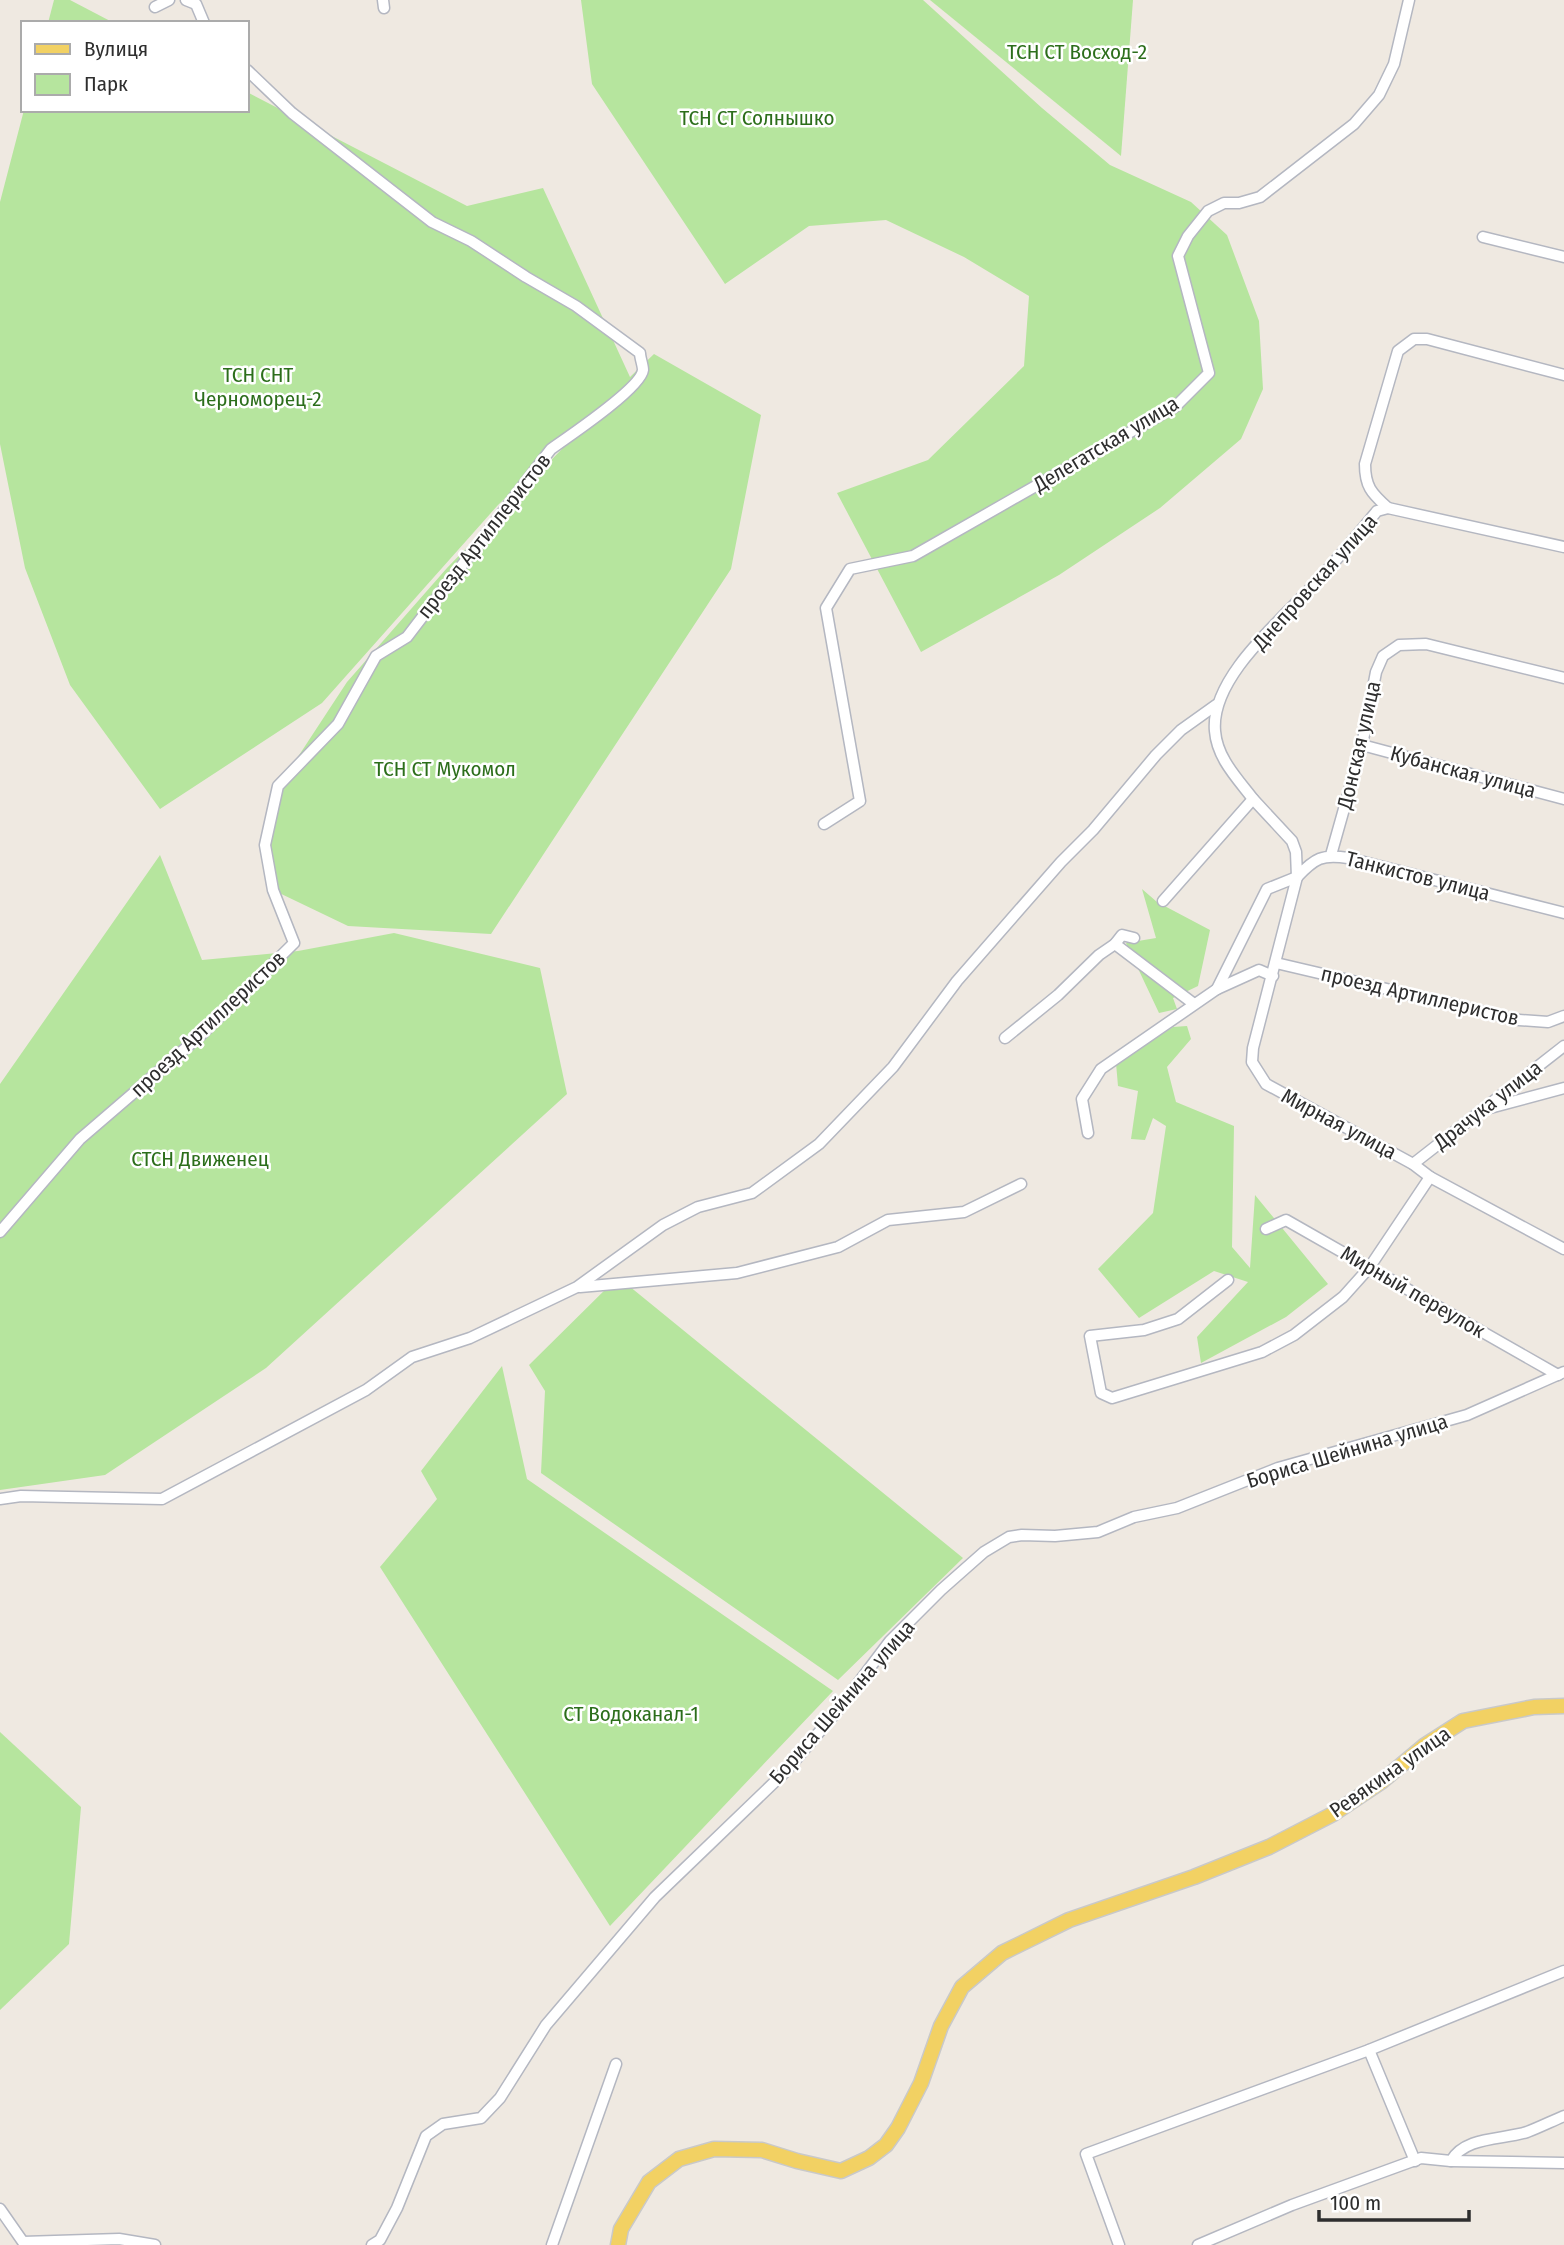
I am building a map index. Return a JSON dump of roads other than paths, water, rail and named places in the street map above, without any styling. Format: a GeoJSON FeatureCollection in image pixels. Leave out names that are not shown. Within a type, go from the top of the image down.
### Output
{"type":"FeatureCollection","features":[{"type":"Feature","properties":{"kind":"main road","name":"Ревякина улица"},"geometry":{"type":"LineString","coordinates":[[618,2245],[621,2229],[649,2182],[680,2159],[714,2149],[762,2150],[841,2171],[869,2158],[886,2145],[898,2128],[921,2083],[941,2026],[962,1987],[1002,1953],[1069,1920],[1194,1877],[1269,1847],[1333,1814],[1381,1782],[1424,1746],[1462,1721],[1534,1707],[1564,1706]]}},
{"type":"Feature","properties":{"kind":"street"},"geometry":{"type":"LineString","coordinates":[[155,8],[169,0]]}},
{"type":"Feature","properties":{"kind":"street"},"geometry":{"type":"LineString","coordinates":[[186,0],[196,4],[203,21]]}},
{"type":"Feature","properties":{"kind":"street","name":"Делегатская улица"},"geometry":{"type":"LineString","coordinates":[[824,824],[860,801],[826,608],[850,569],[913,556],[1176,407],[1209,373],[1178,256],[1188,236],[1208,211],[1224,203],[1239,203],[1260,197],[1354,124],[1379,95],[1394,64],[1409,0]]}},
{"type":"Feature","properties":{"kind":"street","name":"проезд Артиллеристов"},"geometry":{"type":"LineString","coordinates":[[0,1232],[80,1139],[201,1035],[294,943],[273,890],[265,845],[278,786],[338,724],[376,656],[407,637],[551,449],[583,427],[637,382],[643,370],[640,353],[576,306],[471,241],[432,222],[292,113],[248,71]]}},
{"type":"Feature","properties":{"kind":"street"},"geometry":{"type":"LineString","coordinates":[[1483,237],[1564,257]]}},
{"type":"Feature","properties":{"kind":"street"},"geometry":{"type":"LineString","coordinates":[[1388,508],[1365,481],[1365,464],[1398,351],[1414,340],[1427,340],[1564,375]]}},
{"type":"Feature","properties":{"kind":"street","name":"Днепровская улица"},"geometry":{"type":"LineString","coordinates":[[577,1287],[663,1225],[698,1207],[752,1193],[819,1144],[893,1067],[957,981],[1156,755],[1181,730],[1216,705],[1234,673],[1258,644],[1321,577],[1377,511],[1388,508],[1564,547]]}},
{"type":"Feature","properties":{"kind":"street","name":"Донская улица"},"geometry":{"type":"LineString","coordinates":[[1331,855],[1362,745],[1376,672],[1383,656],[1398,645],[1426,644],[1564,678]]}},
{"type":"Feature","properties":{"kind":"street"},"geometry":{"type":"LineString","coordinates":[[1216,705],[1215,730],[1220,755],[1254,799],[1292,841],[1296,852],[1297,877]]}},
{"type":"Feature","properties":{"kind":"street","name":"Кубанская улица"},"geometry":{"type":"LineString","coordinates":[[1362,745],[1564,799]]}},
{"type":"Feature","properties":{"kind":"street"},"geometry":{"type":"LineString","coordinates":[[1163,901],[1254,799]]}},
{"type":"Feature","properties":{"kind":"street","name":"Танкистов улица"},"geometry":{"type":"LineString","coordinates":[[1217,989],[1267,890],[1297,877],[1313,860],[1331,855],[1564,913]]}},
{"type":"Feature","properties":{"kind":"street","name":"Мирная улица"},"geometry":{"type":"LineString","coordinates":[[1297,877],[1253,1048],[1252,1062],[1266,1084],[1564,1249]]}},
{"type":"Feature","properties":{"kind":"street"},"geometry":{"type":"LineString","coordinates":[[1005,1038],[1058,995],[1122,935],[1134,938]]}},
{"type":"Feature","properties":{"kind":"street"},"geometry":{"type":"LineString","coordinates":[[1115,944],[1194,1004]]}},
{"type":"Feature","properties":{"kind":"street","name":"проезд Артиллеристов"},"geometry":{"type":"LineString","coordinates":[[1276,963],[1520,1020],[1548,1022],[1564,1016]]}},
{"type":"Feature","properties":{"kind":"street"},"geometry":{"type":"LineString","coordinates":[[1087,1133],[1083,1099],[1101,1069],[1217,989],[1259,970],[1273,976]]}},
{"type":"Feature","properties":{"kind":"street","name":"Драчука улица"},"geometry":{"type":"LineString","coordinates":[[1413,1164],[1564,1046]]}},
{"type":"Feature","properties":{"kind":"street"},"geometry":{"type":"LineString","coordinates":[[1480,1110],[1564,1087]]}},
{"type":"Feature","properties":{"kind":"street"},"geometry":{"type":"LineString","coordinates":[[1228,1280],[1178,1319],[1144,1330],[1090,1336],[1101,1393],[1112,1398],[1206,1371],[1262,1352],[1294,1335],[1343,1297],[1369,1268],[1430,1177]]}},
{"type":"Feature","properties":{"kind":"street"},"geometry":{"type":"LineString","coordinates":[[0,1499],[21,1496],[162,1499],[366,1390],[412,1357],[470,1338],[577,1287],[737,1273],[838,1247],[888,1220],[964,1212],[1021,1184]]}},
{"type":"Feature","properties":{"kind":"street","name":"Мирный переулок"},"geometry":{"type":"LineString","coordinates":[[1266,1229],[1286,1220],[1561,1374]]}},
{"type":"Feature","properties":{"kind":"street","name":"Бориса Шейнина улица"},"geometry":{"type":"LineString","coordinates":[[372,2245],[380,2240],[397,2208],[426,2136],[443,2124],[481,2118],[491,2108],[514,2078],[545,2025],[655,1897],[786,1772],[838,1710],[890,1641],[984,1552],[1009,1537],[1098,1532],[1134,1517],[1177,1508],[1278,1468],[1467,1415],[1561,1374]]}},
{"type":"Feature","properties":{"kind":"street"},"geometry":{"type":"LineString","coordinates":[[1119,2245],[1086,2154],[1369,2050],[1564,1971]]}},
{"type":"Feature","properties":{"kind":"street"},"geometry":{"type":"LineString","coordinates":[[1369,2050],[1415,2161]]}},
{"type":"Feature","properties":{"kind":"street"},"geometry":{"type":"LineString","coordinates":[[552,2245],[616,2064]]}},
{"type":"Feature","properties":{"kind":"street"},"geometry":{"type":"LineString","coordinates":[[1451,2161],[1463,2147],[1525,2133],[1564,2116]]}},
{"type":"Feature","properties":{"kind":"street"},"geometry":{"type":"LineString","coordinates":[[1198,2245],[1292,2205],[1421,2158],[1564,2163]]}},
{"type":"Feature","properties":{"kind":"street"},"geometry":{"type":"LineString","coordinates":[[0,2209],[23,2242],[119,2239],[155,2245]]}},
{"type":"Feature","properties":{"kind":"park label","name":"ТСН СТ Восход-2"},"geometry":{"type":"Point","coordinates":[1077,52]}},
{"type":"Feature","properties":{"kind":"park label","name":"ТСН СТ Солнышко"},"geometry":{"type":"Point","coordinates":[757,118]}},
{"type":"Feature","properties":{"kind":"park label","name":"ТСН СНТ Черноморец-2"},"geometry":{"type":"Point","coordinates":[258,387]}},
{"type":"Feature","properties":{"kind":"park label","name":"ТСН СТ Мукомол"},"geometry":{"type":"Point","coordinates":[445,769]}},
{"type":"Feature","properties":{"kind":"park label","name":"СТСН Движенец"},"geometry":{"type":"Point","coordinates":[200,1159]}},
{"type":"Feature","properties":{"kind":"park label","name":"СТ Водоканал-1"},"geometry":{"type":"Point","coordinates":[631,1714]}}]}
